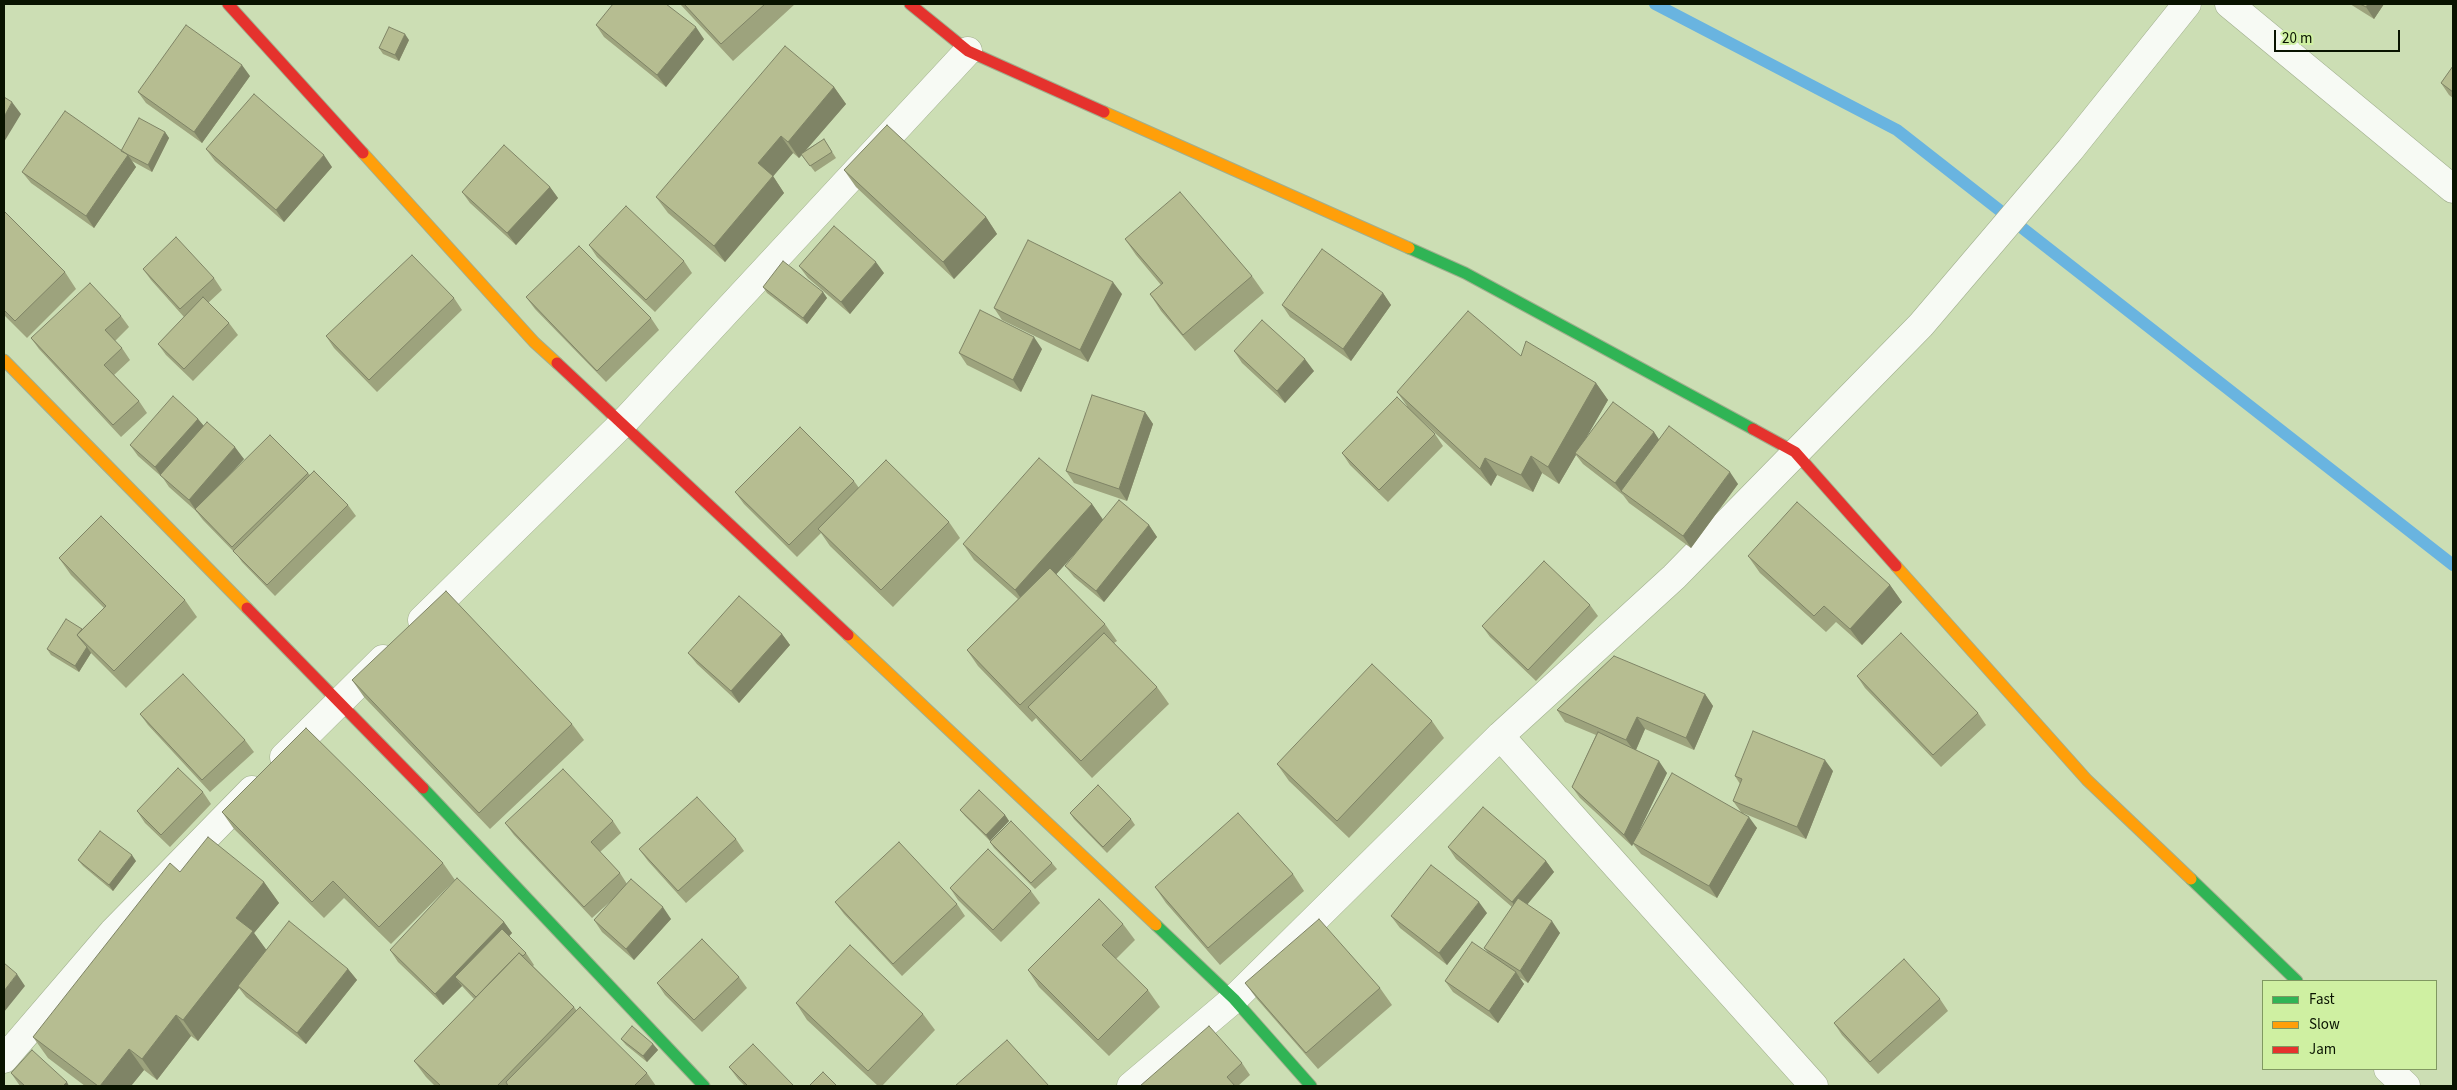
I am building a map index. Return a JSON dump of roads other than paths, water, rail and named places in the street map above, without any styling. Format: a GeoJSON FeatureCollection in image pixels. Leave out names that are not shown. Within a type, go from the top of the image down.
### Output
{"type":"FeatureCollection","features":[{"type":"Feature","properties":{"kind":"street"},"geometry":{"type":"LineString","coordinates":[[228,4],[534,342],[623,423],[1234,1000],[1311,1086]]}},
{"type":"Feature","properties":{"kind":"street"},"geometry":{"type":"LineString","coordinates":[[910,4],[968,51],[1465,273],[1795,452],[2087,780],[2296,980]]}},
{"type":"Feature","properties":{"kind":"street"},"geometry":{"type":"LineString","coordinates":[[1131,1086],[1234,1000],[1500,736],[1674,577],[1921,325],[2070,150],[2187,4]]}},
{"type":"Feature","properties":{"kind":"street"},"geometry":{"type":"LineString","coordinates":[[2228,4],[2453,188]]}},
{"type":"Feature","properties":{"kind":"street"},"geometry":{"type":"LineString","coordinates":[[4,1059],[113,932],[339,701],[623,423],[968,51]]}},
{"type":"Feature","properties":{"kind":"street"},"geometry":{"type":"LineString","coordinates":[[4,360],[339,701],[704,1086]]}},
{"type":"Feature","properties":{"kind":"street"},"geometry":{"type":"LineString","coordinates":[[1500,736],[1814,1086]]}},
{"type":"Feature","properties":{"kind":"street"},"geometry":{"type":"LineString","coordinates":[[2389,1070],[2406,1086]]}},
{"type":"Feature","properties":{"kind":"waterway"},"geometry":{"type":"LineString","coordinates":[[1655,4],[1897,130],[2453,565]]}}]}
